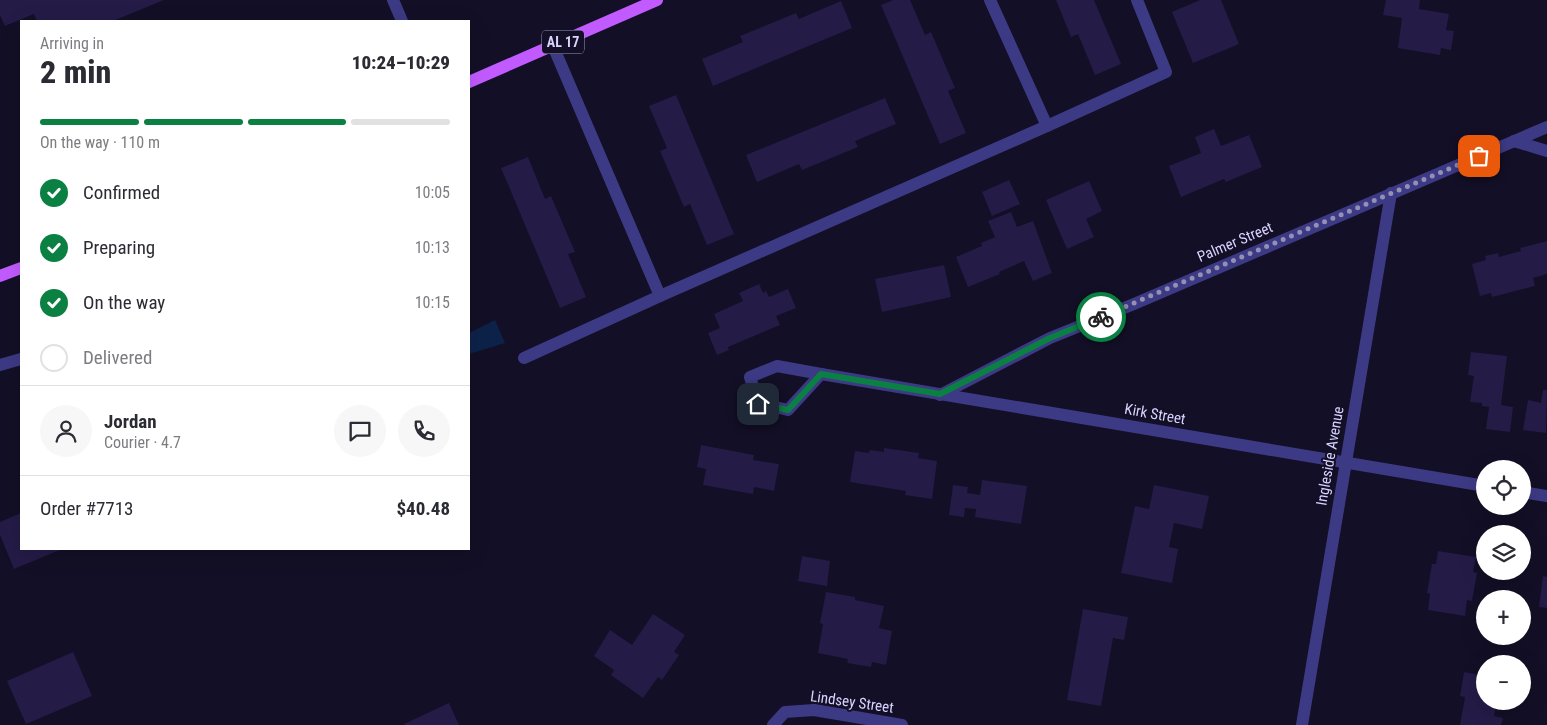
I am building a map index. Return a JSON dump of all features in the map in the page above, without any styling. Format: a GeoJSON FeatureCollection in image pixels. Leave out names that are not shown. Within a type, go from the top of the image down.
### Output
{"type":"FeatureCollection","features":[{"type":"Feature","properties":{"kind":"main road","name":"AL 17"},"geometry":{"type":"LineString","coordinates":[[470,82],[657,0]]}},
{"type":"Feature","properties":{"kind":"main road"},"geometry":{"type":"LineString","coordinates":[[0,276],[20,268]]}},
{"type":"Feature","properties":{"kind":"street"},"geometry":{"type":"LineString","coordinates":[[393,0],[402,20]]}},
{"type":"Feature","properties":{"kind":"street"},"geometry":{"type":"LineString","coordinates":[[990,0],[1047,126]]}},
{"type":"Feature","properties":{"kind":"street"},"geometry":{"type":"LineString","coordinates":[[524,358],[1166,72],[1137,0]]}},
{"type":"Feature","properties":{"kind":"street"},"geometry":{"type":"LineString","coordinates":[[553,46],[660,296]]}},
{"type":"Feature","properties":{"kind":"street","name":"Palmer Street"},"geometry":{"type":"LineString","coordinates":[[940,394],[1050,338],[1547,127]]}},
{"type":"Feature","properties":{"kind":"street"},"geometry":{"type":"LineString","coordinates":[[1514,141],[1547,150]]}},
{"type":"Feature","properties":{"kind":"street","name":"Ingleside Avenue"},"geometry":{"type":"LineString","coordinates":[[1302,725],[1391,193]]}},
{"type":"Feature","properties":{"kind":"street"},"geometry":{"type":"LineString","coordinates":[[0,365],[20,360]]}},
{"type":"Feature","properties":{"kind":"street","name":"Kirk Street"},"geometry":{"type":"LineString","coordinates":[[821,374],[788,410],[758,404],[750,377],[777,366],[1476,485]]}},
{"type":"Feature","properties":{"kind":"street"},"geometry":{"type":"LineString","coordinates":[[1531,493],[1547,496]]}},
{"type":"Feature","properties":{"kind":"street","name":"Lindsey Street"},"geometry":{"type":"LineString","coordinates":[[773,725],[785,712],[814,710],[902,725]]}},
{"type":"Feature","properties":{"kind":"water"},"geometry":{"type":"Polygon","coordinates":[[[495,320],[505,343],[470,354],[470,332],[495,320]]]}},
{"type":"Feature","properties":{"kind":"building"},"geometry":{"type":"Polygon","coordinates":[[[0,0],[164,0],[115,20],[37,20],[34,14],[5,26],[0,15],[0,0]]]}},
{"type":"Feature","properties":{"kind":"building"},"geometry":{"type":"Polygon","coordinates":[[[893,0],[910,0],[925,35],[931,32],[955,88],[948,91],[966,133],[940,144],[881,5],[893,0]]]}},
{"type":"Feature","properties":{"kind":"building"},"geometry":{"type":"Polygon","coordinates":[[[1056,0],[1094,0],[1121,64],[1095,75],[1078,34],[1071,37],[1056,0]]]}},
{"type":"Feature","properties":{"kind":"building"},"geometry":{"type":"Polygon","coordinates":[[[1200,0],[1221,0],[1239,44],[1193,63],[1172,12],[1200,0]]]}},
{"type":"Feature","properties":{"kind":"building"},"geometry":{"type":"Polygon","coordinates":[[[1386,0],[1420,0],[1419,9],[1449,14],[1446,30],[1454,31],[1451,50],[1441,48],[1440,55],[1398,48],[1402,18],[1383,15],[1386,0]]]}},
{"type":"Feature","properties":{"kind":"building"},"geometry":{"type":"Polygon","coordinates":[[[841,1],[852,28],[713,86],[702,59],[743,42],[740,36],[796,13],[799,19],[841,1]]]}},
{"type":"Feature","properties":{"kind":"building"},"geometry":{"type":"Polygon","coordinates":[[[676,95],[734,234],[707,245],[690,204],[684,207],[660,151],[667,148],[649,106],[676,95]]]}},
{"type":"Feature","properties":{"kind":"building"},"geometry":{"type":"Polygon","coordinates":[[[885,98],[896,124],[855,141],[858,147],[802,170],[799,164],[757,182],[746,155],[885,98]]]}},
{"type":"Feature","properties":{"kind":"building"},"geometry":{"type":"Polygon","coordinates":[[[1214,129],[1221,146],[1249,135],[1262,167],[1226,182],[1224,179],[1181,197],[1169,166],[1201,153],[1195,137],[1214,129]]]}},
{"type":"Feature","properties":{"kind":"building"},"geometry":{"type":"Polygon","coordinates":[[[528,157],[545,199],[551,196],[575,252],[568,254],[586,297],[560,308],[501,168],[528,157]]]}},
{"type":"Feature","properties":{"kind":"building"},"geometry":{"type":"Polygon","coordinates":[[[1009,180],[1020,204],[992,216],[982,192],[1009,180]]]}},
{"type":"Feature","properties":{"kind":"building"},"geometry":{"type":"Polygon","coordinates":[[[1089,181],[1102,211],[1086,219],[1094,237],[1067,249],[1046,200],[1089,181]]]}},
{"type":"Feature","properties":{"kind":"building"},"geometry":{"type":"Polygon","coordinates":[[[1011,212],[1017,227],[1033,221],[1052,273],[1033,281],[1024,261],[999,272],[1000,274],[968,287],[956,257],[982,246],[981,243],[995,237],[988,221],[1011,212]]]}},
{"type":"Feature","properties":{"kind":"building"},"geometry":{"type":"Polygon","coordinates":[[[1547,241],[1547,274],[1533,278],[1535,286],[1492,297],[1491,293],[1480,296],[1472,264],[1486,260],[1485,256],[1498,253],[1499,257],[1521,251],[1520,248],[1547,241]]]}},
{"type":"Feature","properties":{"kind":"building"},"geometry":{"type":"Polygon","coordinates":[[[944,265],[951,297],[882,312],[875,279],[944,265]]]}},
{"type":"Feature","properties":{"kind":"building"},"geometry":{"type":"Polygon","coordinates":[[[759,284],[763,293],[766,291],[769,297],[788,289],[796,308],[776,316],[780,325],[728,347],[729,350],[717,355],[708,333],[720,328],[714,314],[743,301],[739,293],[759,284]]]}},
{"type":"Feature","properties":{"kind":"building"},"geometry":{"type":"Polygon","coordinates":[[[1471,352],[1507,356],[1501,405],[1513,407],[1510,432],[1486,429],[1489,407],[1482,406],[1482,403],[1470,402],[1474,376],[1468,375],[1471,352]]]}},
{"type":"Feature","properties":{"kind":"building"},"geometry":{"type":"Polygon","coordinates":[[[1543,390],[1547,390],[1546,433],[1523,430],[1528,400],[1541,403],[1543,390]]]}},
{"type":"Feature","properties":{"kind":"building"},"geometry":{"type":"Polygon","coordinates":[[[701,445],[754,455],[753,460],[779,464],[774,491],[754,487],[753,494],[703,485],[706,469],[697,467],[701,445]]]}},
{"type":"Feature","properties":{"kind":"building"},"geometry":{"type":"Polygon","coordinates":[[[884,448],[919,453],[918,458],[937,461],[932,499],[905,495],[906,491],[850,482],[855,451],[869,453],[870,450],[884,452],[884,448]]]}},
{"type":"Feature","properties":{"kind":"building"},"geometry":{"type":"Polygon","coordinates":[[[982,480],[1027,486],[1021,524],[975,517],[976,509],[965,508],[964,517],[949,515],[953,485],[968,487],[967,493],[980,495],[982,480]]]}},
{"type":"Feature","properties":{"kind":"building"},"geometry":{"type":"Polygon","coordinates":[[[1154,485],[1209,496],[1202,529],[1174,523],[1169,547],[1178,549],[1172,583],[1121,573],[1135,506],[1149,509],[1154,485]]]}},
{"type":"Feature","properties":{"kind":"building"},"geometry":{"type":"Polygon","coordinates":[[[20,513],[20,550],[60,550],[14,569],[0,535],[0,522],[20,513]]]}},
{"type":"Feature","properties":{"kind":"building"},"geometry":{"type":"Polygon","coordinates":[[[1438,551],[1476,557],[1473,572],[1476,573],[1476,579],[1472,601],[1467,600],[1465,616],[1428,610],[1430,594],[1427,593],[1432,564],[1436,564],[1438,551]]]}},
{"type":"Feature","properties":{"kind":"building"},"geometry":{"type":"Polygon","coordinates":[[[802,556],[830,561],[827,586],[798,581],[802,556]]]}},
{"type":"Feature","properties":{"kind":"building"},"geometry":{"type":"Polygon","coordinates":[[[1543,576],[1547,577],[1547,608],[1539,607],[1543,576]]]}},
{"type":"Feature","properties":{"kind":"building"},"geometry":{"type":"Polygon","coordinates":[[[826,592],[855,597],[855,600],[884,606],[879,628],[892,631],[886,665],[872,662],[871,667],[847,663],[848,659],[818,653],[823,624],[820,623],[826,592]]]}},
{"type":"Feature","properties":{"kind":"building"},"geometry":{"type":"Polygon","coordinates":[[[1083,609],[1128,617],[1124,640],[1113,638],[1101,706],[1067,700],[1083,609]]]}},
{"type":"Feature","properties":{"kind":"building"},"geometry":{"type":"Polygon","coordinates":[[[653,614],[685,635],[674,652],[679,655],[662,680],[658,677],[643,698],[611,675],[614,670],[594,656],[610,630],[632,645],[653,614]]]}},
{"type":"Feature","properties":{"kind":"building"},"geometry":{"type":"Polygon","coordinates":[[[73,652],[92,696],[26,724],[7,681],[73,652]]]}},
{"type":"Feature","properties":{"kind":"building"},"geometry":{"type":"Polygon","coordinates":[[[1464,672],[1476,674],[1476,710],[1495,710],[1494,716],[1503,718],[1501,725],[1460,725],[1465,697],[1460,696],[1464,672]]]}},
{"type":"Feature","properties":{"kind":"building"},"geometry":{"type":"Polygon","coordinates":[[[449,703],[459,725],[404,724],[449,703]]]}},
{"type":"Feature","properties":{"kind":"way so far"},"geometry":{"type":"LineString","coordinates":[[1101,317],[1479,156]]}},
{"type":"Feature","properties":{"kind":"route"},"geometry":{"type":"LineString","coordinates":[[758,404],[788,410],[821,374],[940,394],[1050,338],[1101,317]]}}]}
